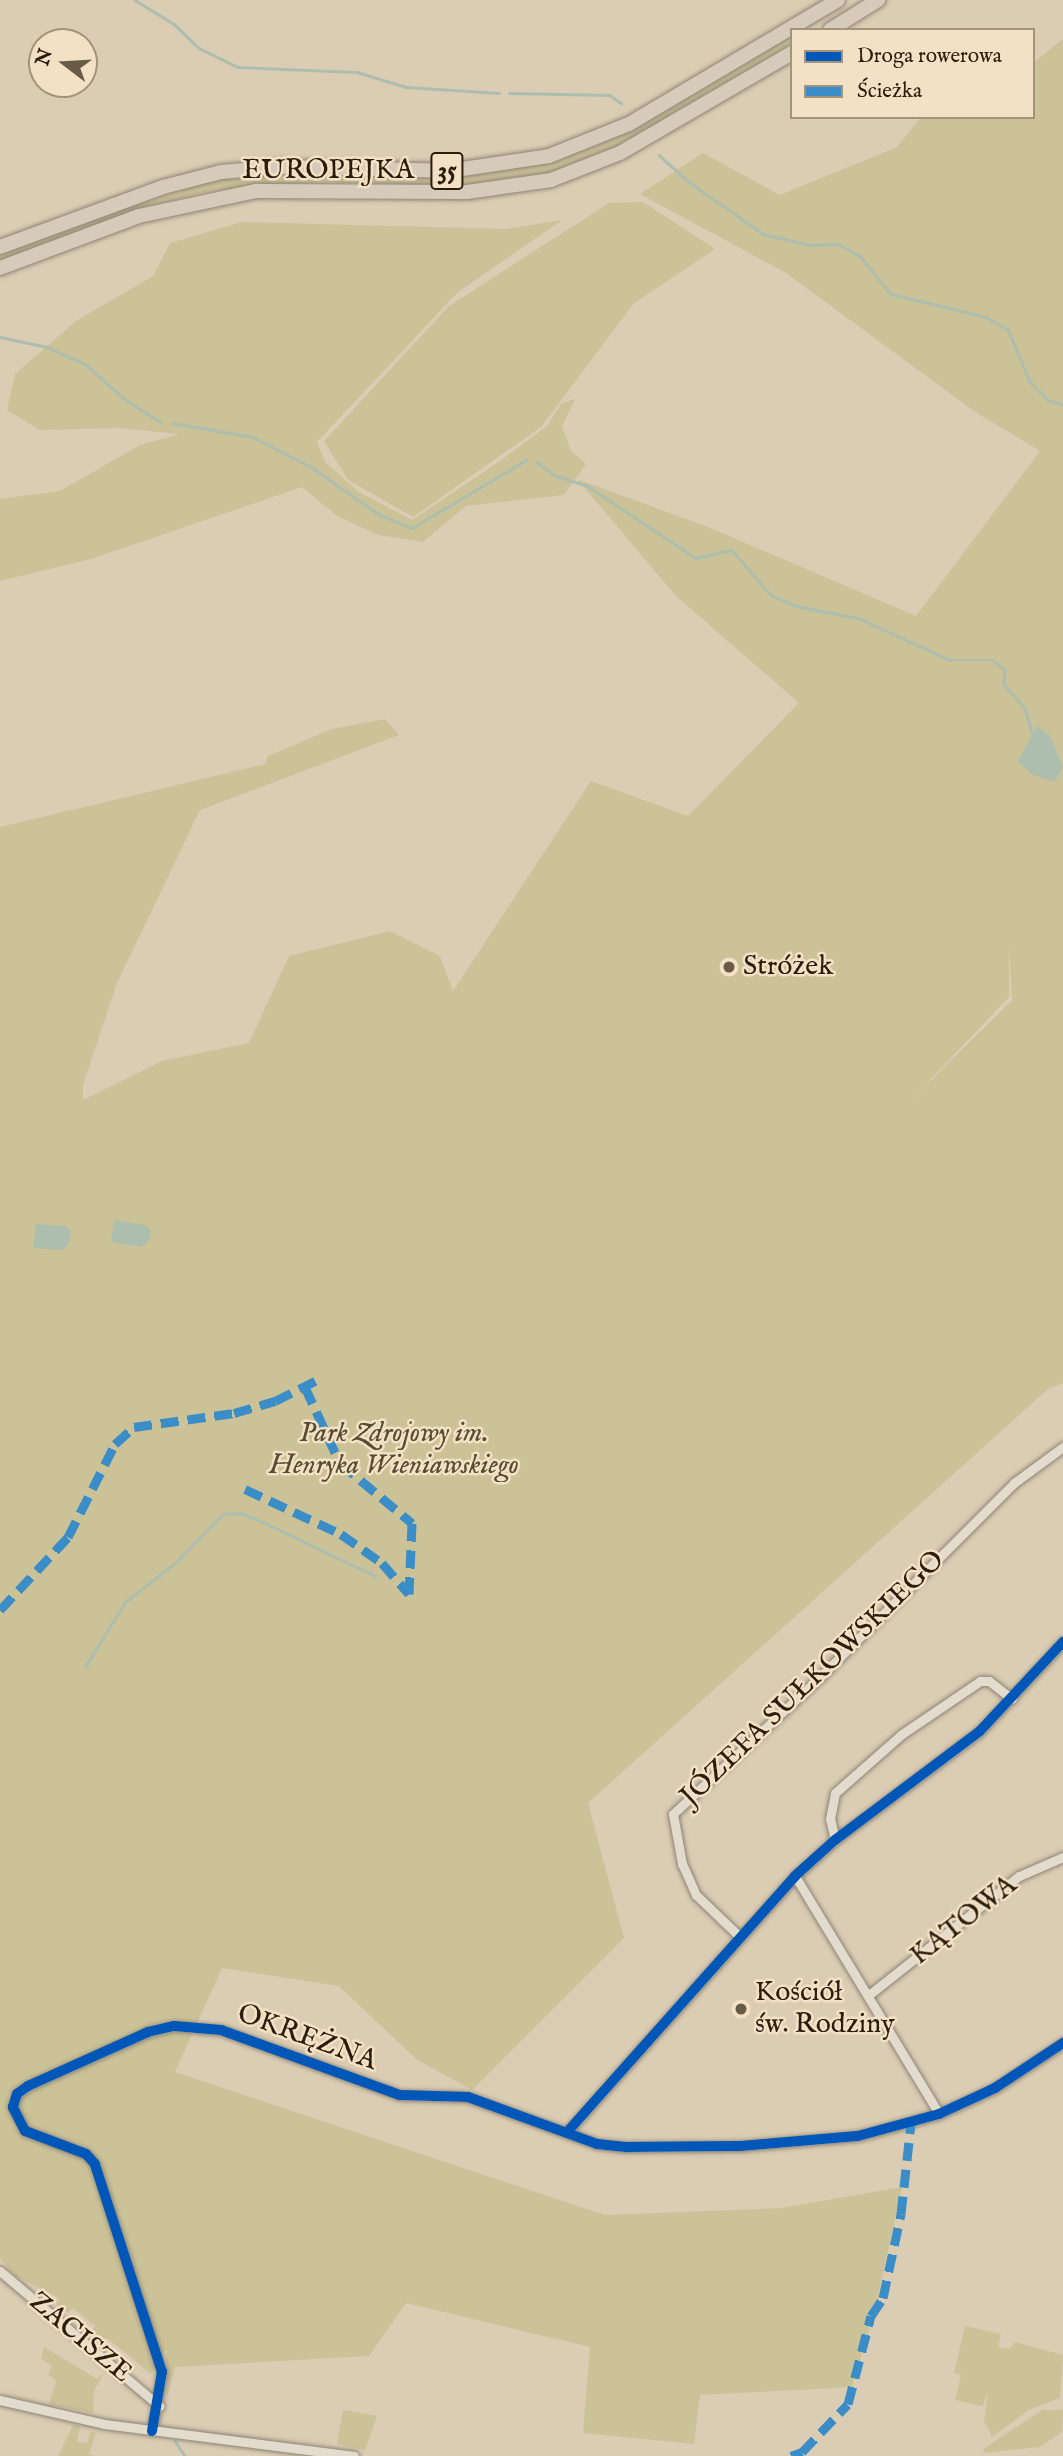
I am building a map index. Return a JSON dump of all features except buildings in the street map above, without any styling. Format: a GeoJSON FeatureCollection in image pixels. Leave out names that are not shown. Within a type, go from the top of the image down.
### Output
{"type":"FeatureCollection","features":[{"type":"Feature","properties":{"kind":"main road","name":"EUROPEJKA"},"geometry":{"type":"LineString","coordinates":[[791,28],[838,0]]}},
{"type":"Feature","properties":{"kind":"main road"},"geometry":{"type":"LineString","coordinates":[[833,28],[878,0]]}},
{"type":"Feature","properties":{"kind":"main road","name":"EUROPEJKA"},"geometry":{"type":"LineString","coordinates":[[0,247],[150,192],[221,172],[279,167],[449,171],[549,156],[629,124],[790,28]]}},
{"type":"Feature","properties":{"kind":"main road","name":"EUROPEJKA"},"geometry":{"type":"LineString","coordinates":[[0,268],[139,216],[233,194],[288,188],[467,192],[551,180],[632,147],[790,54]]}},
{"type":"Feature","properties":{"kind":"street","name":"JÓZEFA SUŁKOWSKIEGO"},"geometry":{"type":"LineString","coordinates":[[740,1937],[696,1895],[682,1864],[673,1825],[679,1805],[823,1674],[1014,1483],[1063,1447]]}},
{"type":"Feature","properties":{"kind":"street"},"geometry":{"type":"LineString","coordinates":[[1063,1642],[980,1731],[835,1839],[796,1876],[569,2130],[597,2144],[628,2147],[741,2146],[858,2136],[939,2114],[996,2088],[1063,2043]]}},
{"type":"Feature","properties":{"kind":"street"},"geometry":{"type":"LineString","coordinates":[[835,1839],[830,1819],[835,1793],[902,1734],[980,1681],[989,1681],[1012,1699]]}},
{"type":"Feature","properties":{"kind":"street","name":"KĄTOWA"},"geometry":{"type":"LineString","coordinates":[[870,1994],[1019,1876],[1063,1857]]}},
{"type":"Feature","properties":{"kind":"street"},"geometry":{"type":"LineString","coordinates":[[796,1876],[870,1994],[939,2114]]}},
{"type":"Feature","properties":{"kind":"street","name":"OKRĘŻNA"},"geometry":{"type":"LineString","coordinates":[[152,2431],[159,2406],[162,2372],[95,2164],[86,2154],[19,2124],[13,2107],[18,2094],[28,2086],[148,2032],[201,2027],[400,2095],[468,2097],[569,2130]]}},
{"type":"Feature","properties":{"kind":"street","name":"ZACISZE"},"geometry":{"type":"LineString","coordinates":[[0,2271],[159,2406]]}},
{"type":"Feature","properties":{"kind":"street"},"geometry":{"type":"LineString","coordinates":[[0,2400],[152,2431],[354,2456]]}},
{"type":"Feature","properties":{"kind":"green space"},"geometry":{"type":"Polygon","coordinates":[[[790,36],[790,46],[615,149],[553,173],[466,186],[318,182],[213,190],[145,207],[0,261],[0,254],[105,214],[222,178],[279,174],[464,176],[550,161],[643,123],[790,36]]]}},
{"type":"Feature","properties":{"kind":"green space","name":"Park Zdrojowy im. Henryka Wieniawskiego"},"geometry":{"type":"Polygon","coordinates":[[[1063,39],[1063,1383],[1048,1389],[588,1803],[624,1938],[472,2090],[416,2059],[339,1986],[222,1968],[175,2072],[605,2215],[781,2208],[902,2187],[875,2310],[852,2387],[700,2395],[694,2444],[583,2433],[590,2347],[406,2303],[369,2356],[175,2367],[167,2398],[166,2349],[151,2374],[107,2338],[102,2343],[90,2333],[95,2326],[73,2308],[68,2313],[56,2304],[59,2298],[16,2276],[0,2258],[0,827],[265,764],[268,756],[332,729],[385,719],[399,735],[200,810],[117,983],[83,1085],[83,1100],[162,1061],[249,1043],[289,956],[390,931],[440,956],[453,991],[591,781],[688,816],[799,703],[676,596],[577,479],[708,527],[916,616],[1040,451],[974,411],[786,273],[640,194],[703,153],[780,195],[897,147],[919,119],[1035,119],[1035,61],[1063,39]],[[1009,945],[1009,997],[911,1100],[1012,1000],[1009,945]]]}},
{"type":"Feature","properties":{"kind":"green space"},"geometry":{"type":"Polygon","coordinates":[[[643,202],[715,249],[634,303],[541,427],[413,517],[348,480],[324,441],[449,306],[609,203],[643,202]]]}},
{"type":"Feature","properties":{"kind":"green space"},"geometry":{"type":"Polygon","coordinates":[[[562,220],[457,293],[317,442],[325,462],[359,492],[412,520],[500,461],[547,426],[561,404],[575,399],[562,426],[571,451],[586,464],[564,495],[466,506],[423,542],[378,535],[337,516],[302,487],[91,559],[0,581],[0,499],[60,491],[140,445],[180,434],[118,428],[40,430],[7,410],[15,374],[76,321],[153,276],[170,243],[242,222],[506,229],[562,220]]]}},
{"type":"Feature","properties":{"kind":"green space"},"geometry":{"type":"Polygon","coordinates":[[[965,2326],[1001,2334],[998,2347],[1010,2349],[1015,2342],[1063,2355],[1060,2398],[1029,2410],[992,2437],[984,2421],[988,2391],[983,2406],[955,2400],[961,2375],[954,2373],[965,2326]]]}},
{"type":"Feature","properties":{"kind":"green space"},"geometry":{"type":"Polygon","coordinates":[[[44,2347],[97,2379],[104,2372],[94,2391],[93,2413],[49,2404],[56,2381],[48,2374],[52,2366],[41,2359],[44,2347]]]}},
{"type":"Feature","properties":{"kind":"green space"},"geometry":{"type":"Polygon","coordinates":[[[343,2410],[377,2416],[365,2450],[337,2444],[343,2410]]]}},
{"type":"Feature","properties":{"kind":"green space"},"geometry":{"type":"Polygon","coordinates":[[[1042,2410],[1063,2410],[1062,2432],[1040,2447],[984,2453],[983,2449],[1042,2410]]]}},
{"type":"Feature","properties":{"kind":"green space"},"geometry":{"type":"Polygon","coordinates":[[[73,2425],[80,2426],[77,2442],[87,2443],[90,2432],[96,2433],[89,2454],[95,2456],[58,2456],[73,2425]]]}},
{"type":"Feature","properties":{"kind":"shaded area"},"geometry":{"type":"Polygon","coordinates":[[[1037,726],[1050,736],[1063,767],[1054,782],[1031,774],[1018,761],[1037,726]]]}},
{"type":"Feature","properties":{"kind":"shaded area"},"geometry":{"type":"Polygon","coordinates":[[[114,1220],[144,1225],[151,1230],[150,1239],[142,1247],[111,1242],[114,1220]]]}},
{"type":"Feature","properties":{"kind":"shaded area"},"geometry":{"type":"Polygon","coordinates":[[[36,1224],[65,1226],[71,1231],[69,1243],[63,1250],[33,1248],[36,1224]]]}},
{"type":"Feature","properties":{"kind":"waterway"},"geometry":{"type":"LineString","coordinates":[[135,0],[174,24],[199,48],[238,67],[357,72],[406,87],[499,93]]}},
{"type":"Feature","properties":{"kind":"waterway"},"geometry":{"type":"LineString","coordinates":[[509,93],[610,95],[621,103]]}},
{"type":"Feature","properties":{"kind":"waterway"},"geometry":{"type":"LineString","coordinates":[[659,155],[688,181],[763,234],[809,245],[839,244],[860,256],[891,294],[986,317],[1008,329],[1030,382],[1048,400],[1063,404]]}},
{"type":"Feature","properties":{"kind":"waterway"},"geometry":{"type":"LineString","coordinates":[[0,337],[47,347],[85,364],[126,400],[161,422]]}},
{"type":"Feature","properties":{"kind":"waterway"},"geometry":{"type":"LineString","coordinates":[[172,423],[253,437],[311,467],[380,515],[412,528],[526,460]]}},
{"type":"Feature","properties":{"kind":"waterway"},"geometry":{"type":"LineString","coordinates":[[537,462],[554,475],[588,486],[696,558],[732,550],[771,595],[796,606],[858,618],[950,660],[992,660],[1005,669],[1004,684],[1025,708],[1033,735]]}},
{"type":"Feature","properties":{"kind":"waterway"},"geometry":{"type":"LineString","coordinates":[[85,1667],[125,1602],[174,1564],[223,1514],[240,1513],[263,1522],[375,1576]]}},
{"type":"Feature","properties":{"kind":"waterway"},"geometry":{"type":"LineString","coordinates":[[175,2441],[185,2456]]}},
{"type":"Feature","properties":{"kind":"marked path"},"geometry":{"type":"LineString","coordinates":[[0,1610],[68,1537],[115,1444],[134,1427],[234,1413],[275,1401],[321,1378]]}},
{"type":"Feature","properties":{"kind":"marked path"},"geometry":{"type":"LineString","coordinates":[[305,1387],[340,1463],[412,1523],[409,1594]]}},
{"type":"Feature","properties":{"kind":"marked path"},"geometry":{"type":"LineString","coordinates":[[245,1489],[341,1534],[382,1563],[409,1594]]}},
{"type":"Feature","properties":{"kind":"marked path"},"geometry":{"type":"LineString","coordinates":[[791,2456],[802,2452],[848,2404],[871,2316],[883,2298],[901,2214],[911,2123]]}},
{"type":"Feature","properties":{"kind":"cycle path"},"geometry":{"type":"LineString","coordinates":[[569,2130],[795,1876],[835,1840],[980,1731],[1063,1642]]}},
{"type":"Feature","properties":{"kind":"cycle path"},"geometry":{"type":"LineString","coordinates":[[152,2431],[162,2372],[95,2164],[86,2154],[25,2131],[13,2107],[17,2094],[28,2086],[148,2032],[174,2026],[221,2030],[400,2095],[468,2097],[597,2144],[628,2147],[741,2146],[858,2136],[939,2114],[995,2088],[1063,2043]]}},
{"type":"Feature","properties":{"kind":"place","name":"Stróżek"},"geometry":{"type":"Point","coordinates":[729,967]}},
{"type":"Feature","properties":{"kind":"place","name":"Kościół św. Rodziny"},"geometry":{"type":"Point","coordinates":[741,2009]}}]}
